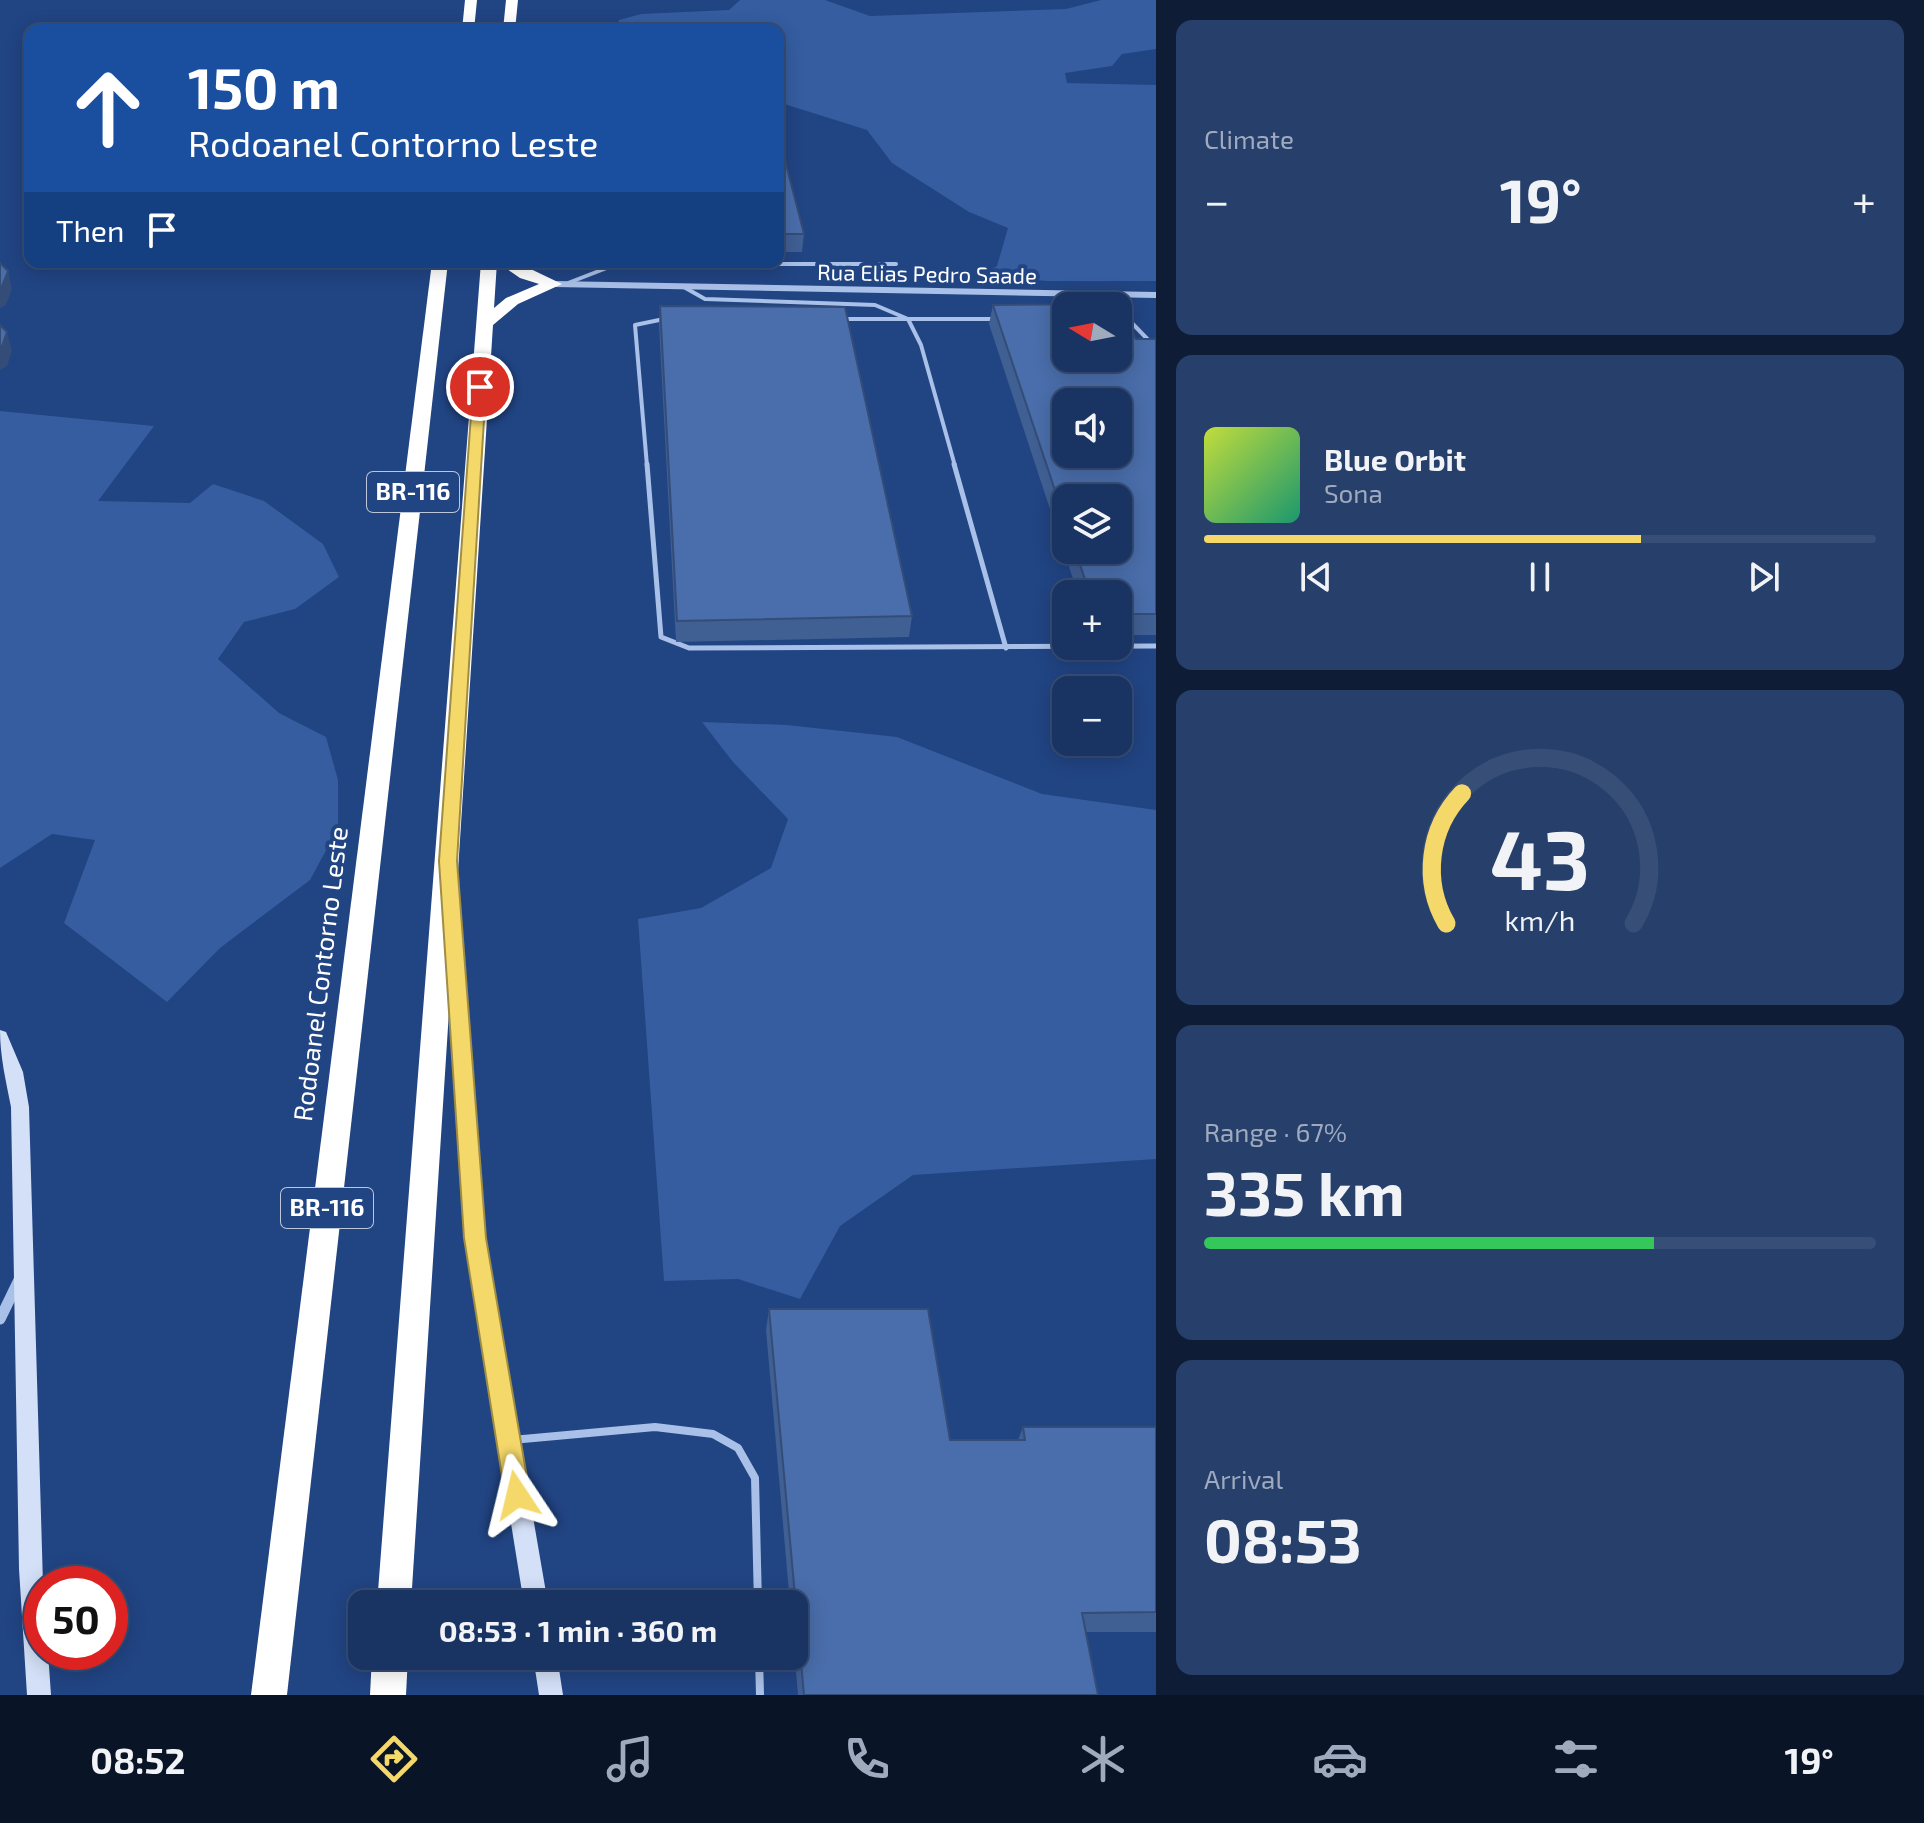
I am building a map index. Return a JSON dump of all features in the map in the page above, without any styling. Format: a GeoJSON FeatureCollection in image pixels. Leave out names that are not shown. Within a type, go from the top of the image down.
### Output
{"type":"FeatureCollection","features":[{"type":"Feature","properties":{"kind":"highway"},"geometry":{"type":"LineString","coordinates":[[469,24],[471,0]]}},
{"type":"Feature","properties":{"kind":"highway"},"geometry":{"type":"LineString","coordinates":[[510,24],[512,0]]}},
{"type":"Feature","properties":{"kind":"highway","name":"Rodoanel Contorno Leste"},"geometry":{"type":"LineString","coordinates":[[269,1695],[439,268]]}},
{"type":"Feature","properties":{"kind":"highway","name":"BR-116"},"geometry":{"type":"LineString","coordinates":[[395,1590],[489,268]]}},
{"type":"Feature","properties":{"kind":"highway"},"geometry":{"type":"LineString","coordinates":[[515,268],[526,275],[560,284]]}},
{"type":"Feature","properties":{"kind":"highway"},"geometry":{"type":"LineString","coordinates":[[484,324],[512,301],[560,284]]}},
{"type":"Feature","properties":{"kind":"highway"},"geometry":{"type":"LineString","coordinates":[[388,1695],[389,1670]]}},
{"type":"Feature","properties":{"kind":"main road"},"geometry":{"type":"LineString","coordinates":[[448,861],[475,1238],[534,1590]]}},
{"type":"Feature","properties":{"kind":"main road"},"geometry":{"type":"LineString","coordinates":[[0,1037],[14,1072],[20,1107],[21,1276],[32,1608],[39,1695]]}},
{"type":"Feature","properties":{"kind":"main road"},"geometry":{"type":"LineString","coordinates":[[547,1670],[551,1695]]}},
{"type":"Feature","properties":{"kind":"street","name":"Rua Elias Pedro Saade"},"geometry":{"type":"LineString","coordinates":[[560,284],[1156,295]]}},
{"type":"Feature","properties":{"kind":"street"},"geometry":{"type":"LineString","coordinates":[[0,1319],[21,1276]]}},
{"type":"Feature","properties":{"kind":"lane"},"geometry":{"type":"LineString","coordinates":[[784,264],[896,264]]}},
{"type":"Feature","properties":{"kind":"lane"},"geometry":{"type":"LineString","coordinates":[[560,284],[606,268]]}},
{"type":"Feature","properties":{"kind":"lane"},"geometry":{"type":"LineString","coordinates":[[682,286],[705,299],[875,305],[908,319],[921,345],[1006,648]]}},
{"type":"Feature","properties":{"kind":"lane"},"geometry":{"type":"LineString","coordinates":[[676,319],[643,320],[635,325],[661,637],[689,648],[1156,646]]}},
{"type":"Feature","properties":{"kind":"lane"},"geometry":{"type":"LineString","coordinates":[[831,319],[1003,319]]}},
{"type":"Feature","properties":{"kind":"lane"},"geometry":{"type":"LineString","coordinates":[[1132,323],[1156,348]]}},
{"type":"Feature","properties":{"kind":"lane"},"geometry":{"type":"LineString","coordinates":[[508,1441],[655,1427],[713,1434],[738,1448],[755,1478],[758,1590]]}},
{"type":"Feature","properties":{"kind":"lane"},"geometry":{"type":"LineString","coordinates":[[759,1670],[760,1695]]}},
{"type":"Feature","properties":{"kind":"shaded area"},"geometry":{"type":"Polygon","coordinates":[[[740,0],[825,0],[870,16],[1066,9],[1101,0],[1156,0],[1156,49],[1122,54],[1112,66],[1065,73],[1067,83],[1156,85],[1156,281],[1047,281],[981,275],[997,266],[1008,228],[969,212],[892,163],[867,130],[784,104],[784,24],[617,24],[619,20],[641,14],[729,10],[740,0]]]}},
{"type":"Feature","properties":{"kind":"shaded area"},"geometry":{"type":"Polygon","coordinates":[[[0,411],[154,426],[98,501],[190,503],[213,484],[264,501],[323,544],[339,577],[295,609],[244,622],[218,659],[279,713],[326,737],[338,780],[338,828],[310,880],[220,948],[167,1002],[64,923],[95,840],[52,834],[0,868],[0,411]]]}},
{"type":"Feature","properties":{"kind":"shaded area"},"geometry":{"type":"Polygon","coordinates":[[[702,722],[787,725],[897,737],[1042,794],[1156,810],[1156,1159],[913,1175],[840,1226],[800,1299],[738,1279],[664,1281],[638,919],[701,908],[771,868],[788,819],[733,762],[702,722]]]}},
{"type":"Feature","properties":{"kind":"building"},"geometry":{"type":"Polygon","coordinates":[[[784,156],[804,234],[784,234],[784,156]]]}},
{"type":"Feature","properties":{"kind":"building"},"geometry":{"type":"Polygon","coordinates":[[[0,263],[8,271],[0,287],[0,263]]]}},
{"type":"Feature","properties":{"kind":"building"},"geometry":{"type":"Polygon","coordinates":[[[993,305],[1052,305],[1052,372],[1132,372],[1132,330],[1136,339],[1155,339],[1156,614],[1132,614],[1132,580],[1085,580],[1080,564],[1132,564],[1132,484],[1053,484],[993,305]]]}},
{"type":"Feature","properties":{"kind":"building"},"geometry":{"type":"Polygon","coordinates":[[[660,306],[845,307],[912,616],[677,621],[660,306]]]}},
{"type":"Feature","properties":{"kind":"building"},"geometry":{"type":"Polygon","coordinates":[[[0,325],[7,332],[0,347],[0,325]]]}},
{"type":"Feature","properties":{"kind":"building"},"geometry":{"type":"Polygon","coordinates":[[[769,1309],[928,1309],[950,1440],[1025,1440],[1023,1427],[1156,1427],[1156,1612],[1082,1613],[1098,1695],[804,1695],[802,1670],[808,1670],[808,1590],[794,1590],[769,1309]]]}},
{"type":"Feature","properties":{"kind":"route"},"geometry":{"type":"LineString","coordinates":[[480,387],[448,861],[475,1238],[517,1495]]}}]}
